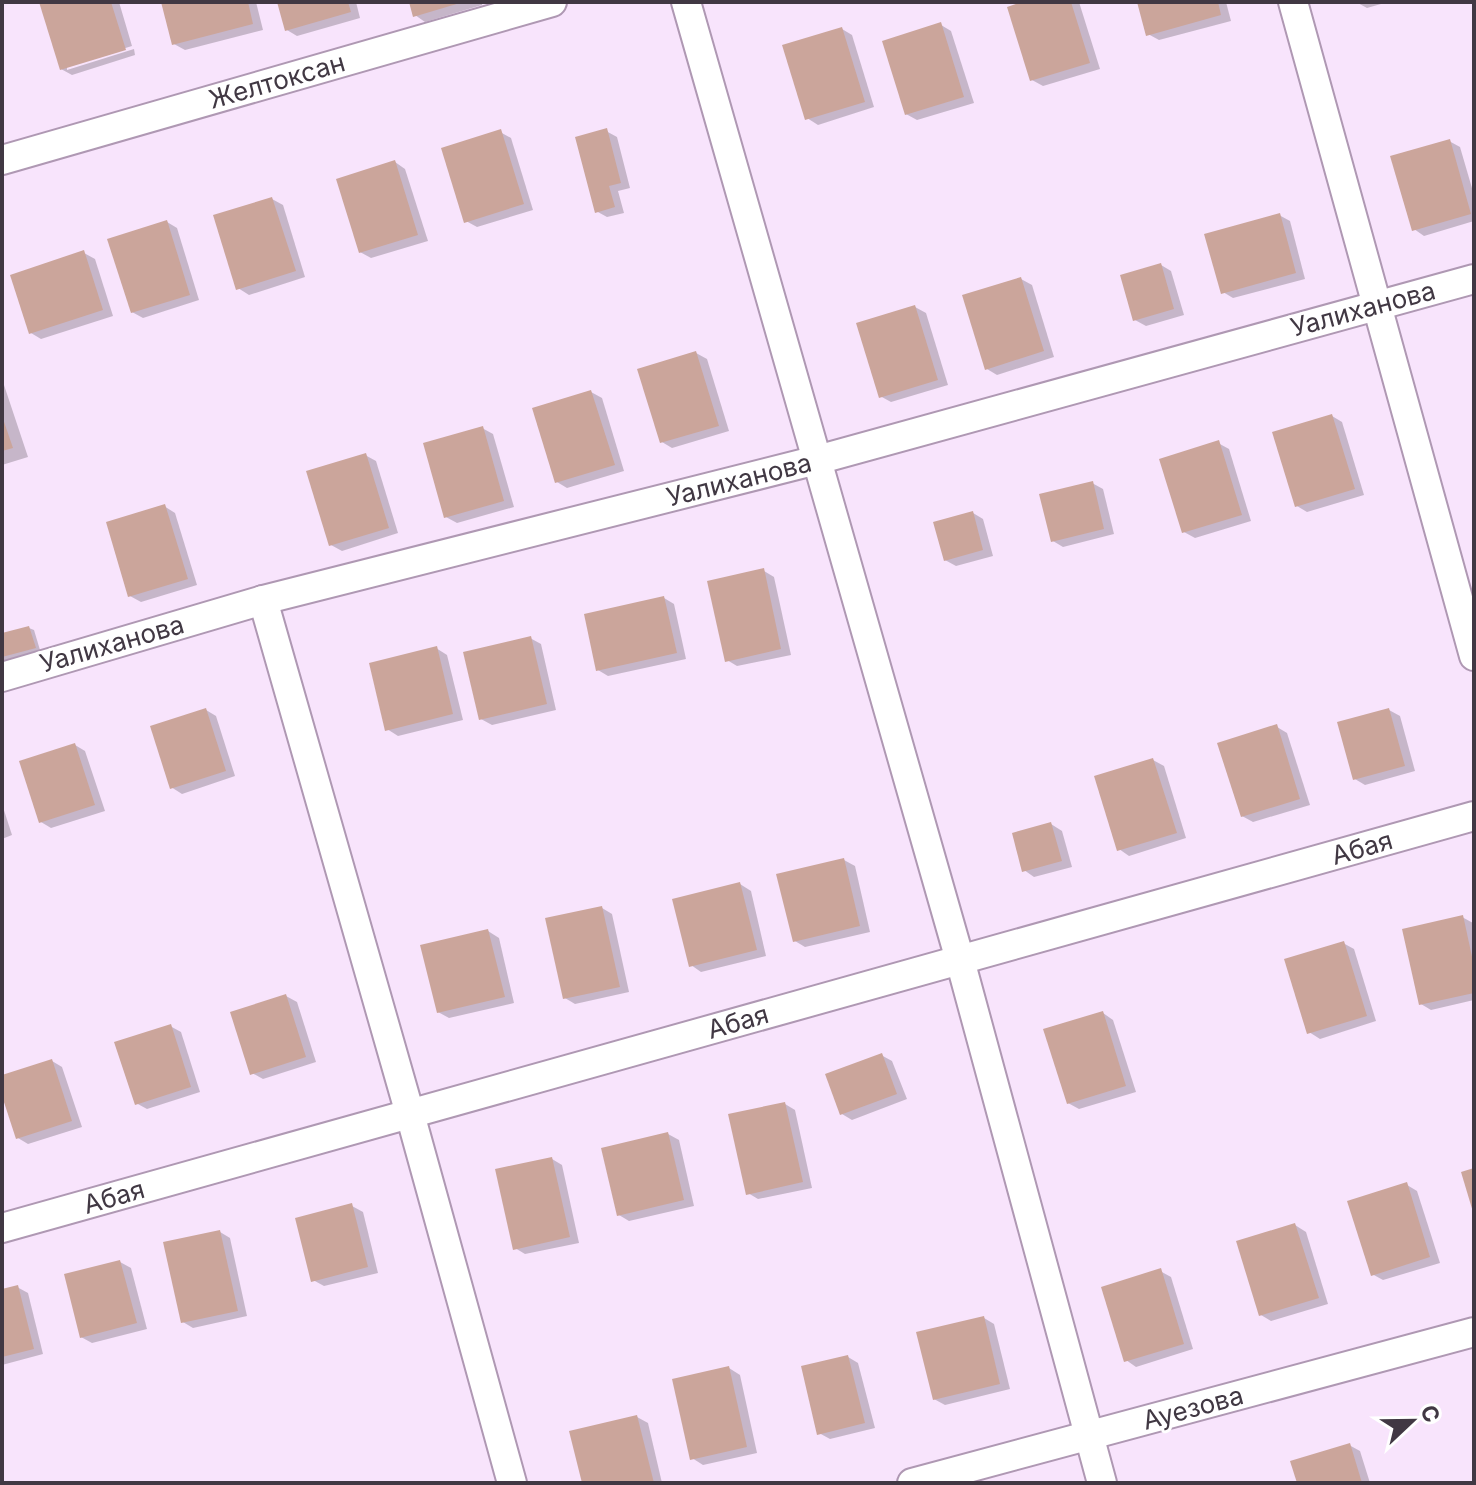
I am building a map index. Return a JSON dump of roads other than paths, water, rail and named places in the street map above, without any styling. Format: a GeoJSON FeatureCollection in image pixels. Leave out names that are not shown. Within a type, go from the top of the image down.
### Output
{"type":"FeatureCollection","features":[{"type":"Feature","properties":{"kind":"street","name":"Желтоксан"},"geometry":{"type":"LineString","coordinates":[[2,160],[552,2]]}},
{"type":"Feature","properties":{"kind":"street"},"geometry":{"type":"LineString","coordinates":[[686,2],[960,960],[1102,1483]]}},
{"type":"Feature","properties":{"kind":"street"},"geometry":{"type":"LineString","coordinates":[[1293,2],[1474,656]]}},
{"type":"Feature","properties":{"kind":"street","name":"Уалиханова"},"geometry":{"type":"LineString","coordinates":[[2,677],[263,600],[817,460],[1474,279]]}},
{"type":"Feature","properties":{"kind":"street"},"geometry":{"type":"LineString","coordinates":[[263,600],[512,1483]]}},
{"type":"Feature","properties":{"kind":"street","name":"Абая"},"geometry":{"type":"LineString","coordinates":[[2,1228],[1474,816]]}},
{"type":"Feature","properties":{"kind":"street","name":"Ауезова"},"geometry":{"type":"LineString","coordinates":[[912,1483],[1474,1332]]}}]}
